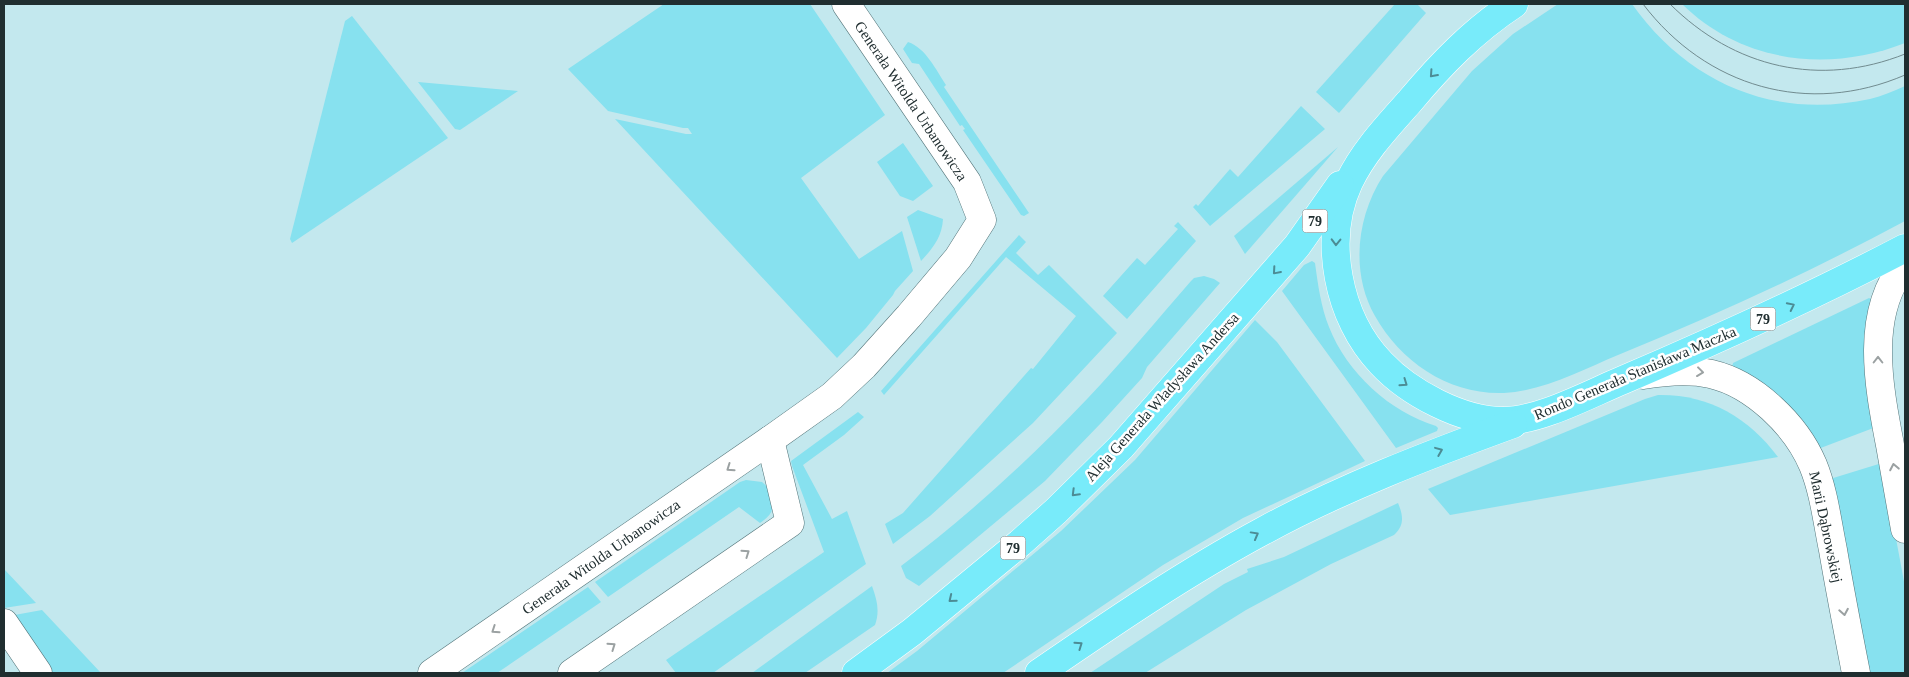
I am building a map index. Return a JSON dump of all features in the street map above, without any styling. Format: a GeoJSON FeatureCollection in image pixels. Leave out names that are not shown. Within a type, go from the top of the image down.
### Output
{"type":"FeatureCollection","features":[{"type":"Feature","properties":{"kind":"main road","name":"Rondo Generała Stanisława Maczka"},"geometry":{"type":"LineString","coordinates":[[1514,4],[1467,39],[1427,81],[1369,148],[1348,183],[1338,216],[1336,258],[1341,289],[1350,314],[1364,342],[1374,356],[1400,380],[1430,399],[1466,414],[1494,421],[1523,419],[1540,414],[1789,307],[1905,248]]}},
{"type":"Feature","properties":{"kind":"main road","name":"Aleja Generała Władysława Andersa"},"geometry":{"type":"LineString","coordinates":[[856,673],[912,632],[1020,542],[1056,511],[1121,447],[1297,246],[1369,148]]}},
{"type":"Feature","properties":{"kind":"main road","name":"79"},"geometry":{"type":"LineString","coordinates":[[1039,673],[1146,600],[1264,530],[1340,493],[1412,462],[1540,414]]}},
{"type":"Feature","properties":{"kind":"street","name":"Generała Witolda Urbanowicza"},"geometry":{"type":"LineString","coordinates":[[432,673],[832,396],[864,366],[958,258],[982,220],[967,182],[846,4]]}},
{"type":"Feature","properties":{"kind":"street"},"geometry":{"type":"LineString","coordinates":[[1467,39],[1495,4]]}},
{"type":"Feature","properties":{"kind":"street"},"geometry":{"type":"LineString","coordinates":[[1905,264],[1898,272],[1885,303],[1880,327],[1877,366],[1905,529]]}},
{"type":"Feature","properties":{"kind":"street","name":"Marii Dąbrowskiej"},"geometry":{"type":"LineString","coordinates":[[1618,382],[1666,371],[1682,370],[1712,374],[1726,378],[1749,391],[1774,411],[1788,426],[1803,446],[1819,482],[1856,673]]}},
{"type":"Feature","properties":{"kind":"street"},"geometry":{"type":"LineString","coordinates":[[572,673],[790,523],[770,440]]}},
{"type":"Feature","properties":{"kind":"street"},"geometry":{"type":"LineString","coordinates":[[4,623],[38,673]]}},
{"type":"Feature","properties":{"kind":"shaded area"},"geometry":{"type":"Polygon","coordinates":[[[664,4],[810,4],[885,115],[801,178],[859,259],[902,231],[913,271],[866,328],[837,358],[615,119],[692,134],[688,128],[608,111],[568,69],[664,4]]]}},
{"type":"Feature","properties":{"kind":"shaded area"},"geometry":{"type":"Polygon","coordinates":[[[1395,4],[1417,4],[1426,13],[1339,113],[1316,92],[1395,4]]]}},
{"type":"Feature","properties":{"kind":"shaded area"},"geometry":{"type":"Polygon","coordinates":[[[1558,4],[1632,4],[1654,32],[1679,55],[1707,74],[1736,89],[1767,99],[1800,104],[1835,104],[1870,99],[1905,86],[1905,221],[1799,275],[1727,308],[1548,384],[1504,393],[1484,392],[1446,382],[1429,373],[1398,348],[1375,316],[1367,299],[1362,281],[1360,244],[1362,226],[1367,209],[1383,176],[1472,71],[1513,34],[1558,4]]]}},
{"type":"Feature","properties":{"kind":"shaded area"},"geometry":{"type":"Polygon","coordinates":[[[1682,4],[1905,4],[1905,43],[1847,58],[1817,59],[1788,57],[1759,50],[1731,39],[1706,24],[1682,4]]]}},
{"type":"Feature","properties":{"kind":"shaded area"},"geometry":{"type":"Polygon","coordinates":[[[352,16],[448,138],[292,243],[290,239],[345,21],[352,16]]]}},
{"type":"Feature","properties":{"kind":"shaded area"},"geometry":{"type":"Polygon","coordinates":[[[908,42],[920,49],[930,60],[946,85],[944,87],[1029,213],[1024,216],[1021,215],[963,130],[965,129],[962,125],[960,126],[919,64],[912,63],[903,49],[908,42]]]}},
{"type":"Feature","properties":{"kind":"shaded area"},"geometry":{"type":"Polygon","coordinates":[[[418,82],[518,91],[460,130],[455,129],[418,82]]]}},
{"type":"Feature","properties":{"kind":"shaded area"},"geometry":{"type":"Polygon","coordinates":[[[1301,106],[1325,129],[1210,226],[1193,207],[1196,204],[1198,206],[1230,169],[1238,177],[1301,106]]]}},
{"type":"Feature","properties":{"kind":"shaded area"},"geometry":{"type":"Polygon","coordinates":[[[903,143],[933,186],[913,201],[900,196],[877,162],[903,143]]]}},
{"type":"Feature","properties":{"kind":"shaded area"},"geometry":{"type":"Polygon","coordinates":[[[1338,147],[1245,254],[1234,236],[1338,147]]]}},
{"type":"Feature","properties":{"kind":"shaded area"},"geometry":{"type":"Polygon","coordinates":[[[918,210],[943,219],[941,231],[936,242],[921,261],[907,217],[918,210]]]}},
{"type":"Feature","properties":{"kind":"shaded area"},"geometry":{"type":"Polygon","coordinates":[[[1178,222],[1196,241],[1127,319],[1103,296],[1137,258],[1145,265],[1178,229],[1174,226],[1178,222]]]}},
{"type":"Feature","properties":{"kind":"shaded area"},"geometry":{"type":"Polygon","coordinates":[[[1019,235],[1026,242],[1016,253],[1038,275],[1049,265],[1117,333],[1033,423],[930,516],[893,544],[885,524],[903,513],[1031,368],[1033,369],[1076,316],[1006,257],[884,395],[881,391],[1019,235]]]}},
{"type":"Feature","properties":{"kind":"shaded area"},"geometry":{"type":"Polygon","coordinates":[[[1312,261],[1315,263],[1326,319],[1337,344],[1347,360],[1359,375],[1387,401],[1419,420],[1436,426],[1438,428],[1437,431],[1396,448],[1282,291],[1304,265],[1312,261]]]}},
{"type":"Feature","properties":{"kind":"shaded area"},"geometry":{"type":"Polygon","coordinates":[[[1204,276],[1220,283],[1147,367],[1142,378],[1045,481],[919,586],[906,578],[901,566],[974,507],[1021,465],[1101,384],[1191,281],[1194,278],[1204,276]]]}},
{"type":"Feature","properties":{"kind":"shaded area"},"geometry":{"type":"Polygon","coordinates":[[[1869,298],[1873,300],[1876,427],[1818,449],[1732,368],[1733,363],[1869,298]]]}},
{"type":"Feature","properties":{"kind":"shaded area"},"geometry":{"type":"Polygon","coordinates":[[[1255,320],[1277,342],[1365,461],[1243,518],[1163,565],[1003,673],[887,673],[917,651],[1061,531],[1135,460],[1255,320]]]}},
{"type":"Feature","properties":{"kind":"shaded area"},"geometry":{"type":"Polygon","coordinates":[[[1658,395],[1694,399],[1726,411],[1754,430],[1778,457],[1450,515],[1428,489],[1645,399],[1658,395]]]}},
{"type":"Feature","properties":{"kind":"shaded area"},"geometry":{"type":"Polygon","coordinates":[[[858,412],[864,417],[844,435],[803,465],[832,519],[847,511],[866,564],[713,673],[676,673],[666,660],[824,552],[791,461],[858,412]]]}},
{"type":"Feature","properties":{"kind":"shaded area"},"geometry":{"type":"Polygon","coordinates":[[[1882,463],[1905,587],[1905,673],[1866,673],[1830,479],[1882,463]]]}},
{"type":"Feature","properties":{"kind":"shaded area"},"geometry":{"type":"Polygon","coordinates":[[[746,480],[762,482],[771,490],[771,512],[760,523],[739,507],[608,597],[595,582],[740,482],[746,480]]]}},
{"type":"Feature","properties":{"kind":"shaded area"},"geometry":{"type":"Polygon","coordinates":[[[1398,503],[1402,520],[1398,531],[1394,535],[1331,564],[1246,610],[1145,673],[1090,673],[1224,584],[1248,572],[1247,569],[1284,557],[1398,503]]]}},
{"type":"Feature","properties":{"kind":"shaded area"},"geometry":{"type":"Polygon","coordinates":[[[4,569],[36,603],[4,608],[4,569]]]}},
{"type":"Feature","properties":{"kind":"shaded area"},"geometry":{"type":"Polygon","coordinates":[[[872,586],[877,606],[875,625],[805,673],[752,673],[872,586]]]}},
{"type":"Feature","properties":{"kind":"shaded area"},"geometry":{"type":"Polygon","coordinates":[[[588,587],[601,602],[497,673],[462,673],[588,587]]]}},
{"type":"Feature","properties":{"kind":"shaded area"},"geometry":{"type":"Polygon","coordinates":[[[42,610],[101,673],[49,673],[9,616],[42,610]]]}},
{"type":"Feature","properties":{"kind":"tram line"},"geometry":{"type":"LineString","coordinates":[[1643,4],[1668,33],[1697,56],[1728,74],[1761,86],[1796,93],[1832,93],[1868,87],[1905,75]]}},
{"type":"Feature","properties":{"kind":"tram line"},"geometry":{"type":"LineString","coordinates":[[1670,4],[1695,26],[1722,44],[1750,57],[1780,66],[1810,70],[1841,70],[1873,64],[1905,54]]}}]}
